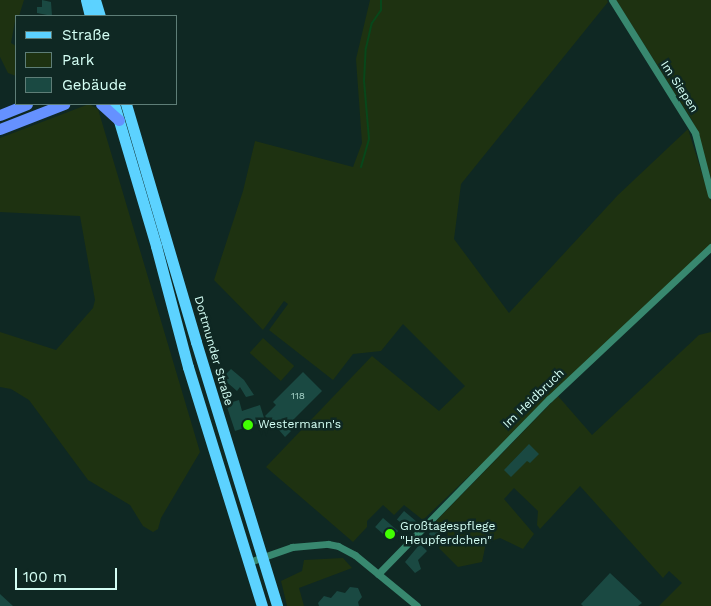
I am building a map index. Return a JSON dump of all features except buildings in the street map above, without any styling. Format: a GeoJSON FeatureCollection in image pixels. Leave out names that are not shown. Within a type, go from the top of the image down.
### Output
{"type":"FeatureCollection","features":[{"type":"Feature","properties":{"kind":"highway"},"geometry":{"type":"LineString","coordinates":[[0,115],[25,105]]}},
{"type":"Feature","properties":{"kind":"highway"},"geometry":{"type":"LineString","coordinates":[[0,129],[61,105]]}},
{"type":"Feature","properties":{"kind":"highway"},"geometry":{"type":"LineString","coordinates":[[102,105],[119,120]]}},
{"type":"Feature","properties":{"kind":"main road"},"geometry":{"type":"LineString","coordinates":[[86,0],[90,15]]}},
{"type":"Feature","properties":{"kind":"main road"},"geometry":{"type":"LineString","coordinates":[[95,0],[100,15]]}},
{"type":"Feature","properties":{"kind":"main road"},"geometry":{"type":"LineString","coordinates":[[114,105],[156,246],[188,367],[262,606]]}},
{"type":"Feature","properties":{"kind":"main road","name":"Dortmunder Straße"},"geometry":{"type":"LineString","coordinates":[[126,105],[277,606]]}},
{"type":"Feature","properties":{"kind":"street","name":"Im Siepen"},"geometry":{"type":"LineString","coordinates":[[612,0],[695,133],[711,195]]}},
{"type":"Feature","properties":{"kind":"street","name":"Im Heidbruch"},"geometry":{"type":"LineString","coordinates":[[378,574],[543,405],[711,247]]}},
{"type":"Feature","properties":{"kind":"street"},"geometry":{"type":"LineString","coordinates":[[249,562],[292,547],[328,544],[346,549],[417,606]]}},
{"type":"Feature","properties":{"kind":"green space"},"geometry":{"type":"Polygon","coordinates":[[[0,0],[24,0],[19,15],[15,15],[11,43],[15,45],[15,76],[8,73],[0,57],[0,0]]]}},
{"type":"Feature","properties":{"kind":"green space"},"geometry":{"type":"Polygon","coordinates":[[[370,0],[607,0],[608,2],[461,184],[454,239],[509,313],[618,195],[688,129],[711,202],[711,245],[423,520],[404,505],[394,515],[383,505],[367,521],[367,527],[353,542],[266,467],[372,356],[439,411],[465,386],[403,324],[381,351],[353,354],[333,380],[269,330],[288,304],[284,301],[263,330],[214,280],[243,191],[255,141],[353,167],[362,143],[356,59],[370,0]]]}},
{"type":"Feature","properties":{"kind":"green space"},"geometry":{"type":"Polygon","coordinates":[[[616,0],[711,0],[711,179],[692,120],[616,0]]]}},
{"type":"Feature","properties":{"kind":"green space"},"geometry":{"type":"Polygon","coordinates":[[[86,105],[98,109],[200,452],[161,518],[158,529],[153,532],[143,526],[130,505],[88,480],[29,400],[11,389],[0,387],[0,332],[56,350],[93,308],[95,300],[80,216],[0,212],[0,138],[86,105]]]}},
{"type":"Feature","properties":{"kind":"green space"},"geometry":{"type":"Polygon","coordinates":[[[711,332],[711,606],[659,606],[682,583],[669,571],[663,578],[580,486],[540,529],[537,525],[538,511],[514,488],[504,499],[534,534],[523,549],[500,538],[486,543],[482,562],[458,567],[439,548],[448,534],[436,521],[558,396],[592,435],[699,335],[711,332]]]}},
{"type":"Feature","properties":{"kind":"green space"},"geometry":{"type":"Polygon","coordinates":[[[263,338],[294,366],[281,381],[250,353],[263,338]]]}},
{"type":"Feature","properties":{"kind":"green space"},"geometry":{"type":"Polygon","coordinates":[[[343,558],[352,568],[299,588],[304,606],[287,606],[281,581],[302,571],[304,560],[343,558]]]}},
{"type":"Feature","properties":{"kind":"waterway"},"geometry":{"type":"LineString","coordinates":[[361,167],[369,139],[364,81],[366,48],[372,23],[381,10],[381,0]]}},
{"type":"Feature","properties":{"kind":"place","name":"Westermann's"},"geometry":{"type":"Point","coordinates":[248,425]}},
{"type":"Feature","properties":{"kind":"place","name":"Großtagespflege \"Heupferdchen\""},"geometry":{"type":"Point","coordinates":[390,534]}}]}
